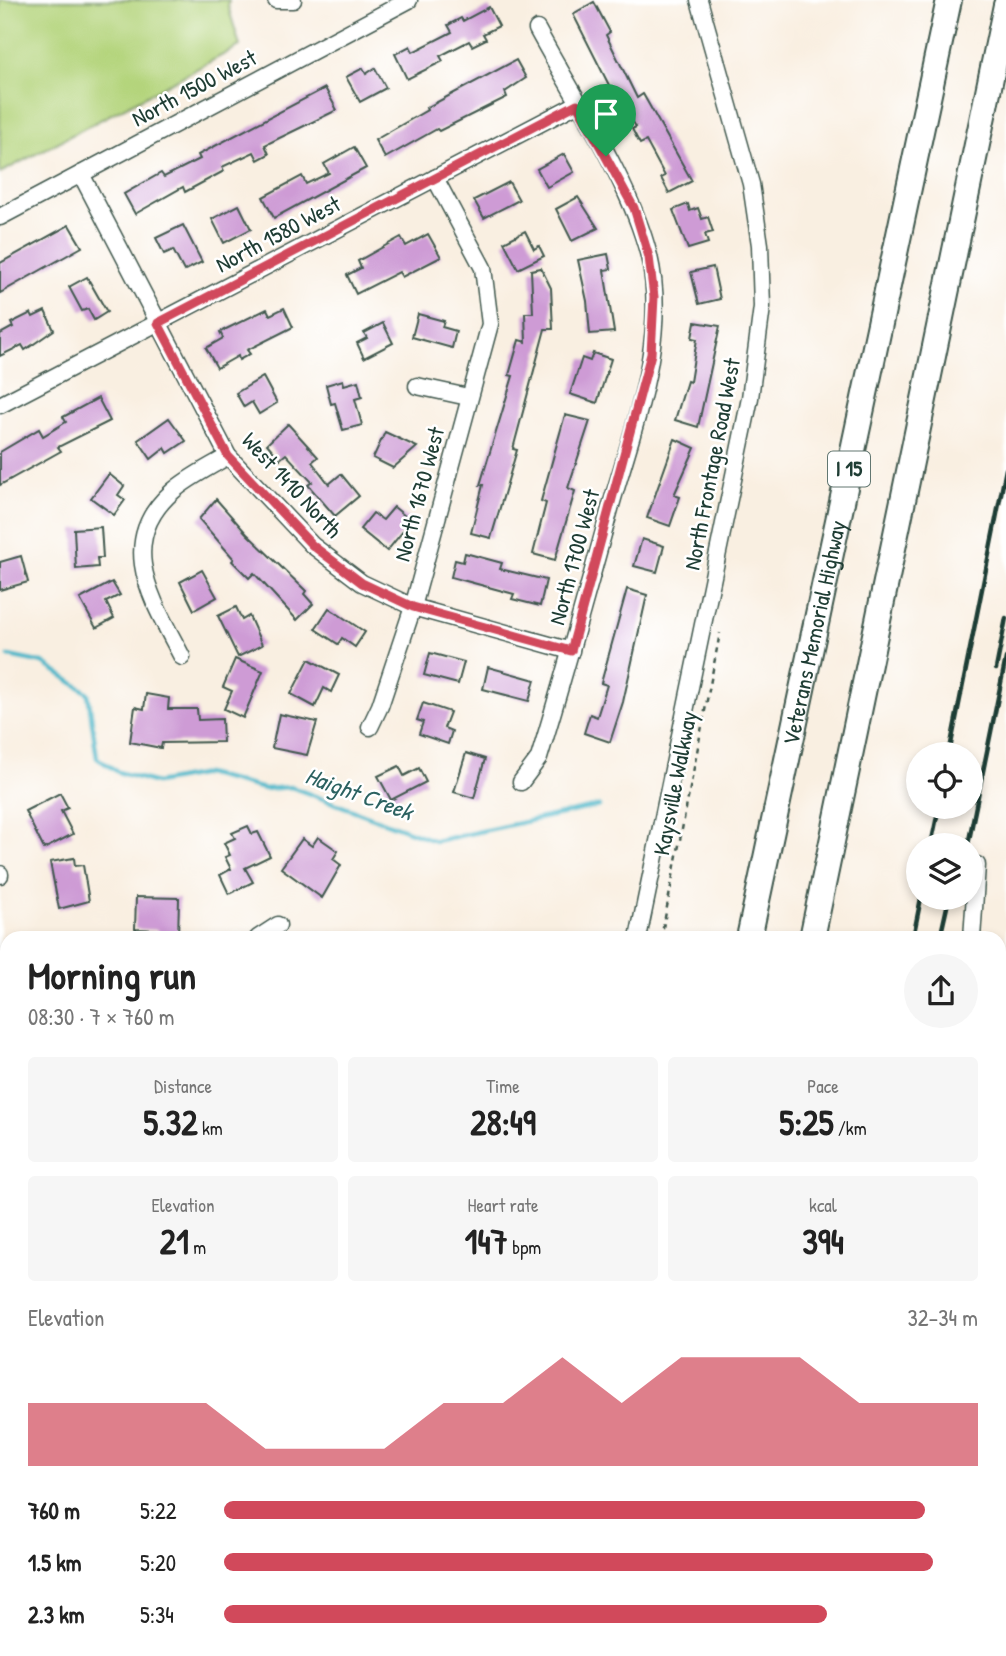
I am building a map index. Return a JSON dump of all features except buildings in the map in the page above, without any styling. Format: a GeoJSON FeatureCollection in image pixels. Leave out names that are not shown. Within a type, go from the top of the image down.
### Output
{"type":"FeatureCollection","features":[{"type":"Feature","properties":{"kind":"highway","name":"Veterans Memorial Highway"},"geometry":{"type":"LineString","coordinates":[[750,931],[949,0]]}},
{"type":"Feature","properties":{"kind":"highway"},"geometry":{"type":"LineString","coordinates":[[813,931],[1006,5]]}},
{"type":"Feature","properties":{"kind":"street"},"geometry":{"type":"LineString","coordinates":[[276,0],[293,0]]}},
{"type":"Feature","properties":{"kind":"street","name":"North 1500 West"},"geometry":{"type":"LineString","coordinates":[[0,217],[409,0]]}},
{"type":"Feature","properties":{"kind":"street","name":"North Frontage Road West"},"geometry":{"type":"LineString","coordinates":[[639,931],[750,398],[762,307],[760,245],[751,184],[699,0]]}},
{"type":"Feature","properties":{"kind":"street","name":"North 1700 West"},"geometry":{"type":"LineString","coordinates":[[521,782],[538,758],[571,651],[635,419],[651,354],[654,297],[649,257],[634,208],[537,29]]}},
{"type":"Feature","properties":{"kind":"street","name":"North 1580 West"},"geometry":{"type":"LineString","coordinates":[[0,405],[577,104]]}},
{"type":"Feature","properties":{"kind":"street","name":"West 1410 North"},"geometry":{"type":"LineString","coordinates":[[80,174],[228,456],[312,545],[362,583],[413,607],[571,651]]}},
{"type":"Feature","properties":{"kind":"street","name":"North 1670 West"},"geometry":{"type":"LineString","coordinates":[[370,727],[380,706],[413,607],[490,324],[484,268],[435,178]]}},
{"type":"Feature","properties":{"kind":"street"},"geometry":{"type":"LineString","coordinates":[[418,386],[468,397]]}},
{"type":"Feature","properties":{"kind":"street"},"geometry":{"type":"LineString","coordinates":[[182,657],[151,596],[140,560],[147,522],[172,492],[228,456]]}},
{"type":"Feature","properties":{"kind":"street"},"geometry":{"type":"LineString","coordinates":[[972,931],[974,910]]}},
{"type":"Feature","properties":{"kind":"street"},"geometry":{"type":"LineString","coordinates":[[269,931],[278,925]]}},
{"type":"Feature","properties":{"kind":"path","name":"Kaysville Walkway"},"geometry":{"type":"LineString","coordinates":[[662,931],[720,633]]}},
{"type":"Feature","properties":{"kind":"green space"},"geometry":{"type":"Polygon","coordinates":[[[0,0],[229,0],[228,6],[240,46],[0,173],[0,0]]]}},
{"type":"Feature","properties":{"kind":"waterway","name":"Haight Creek"},"geometry":{"type":"LineString","coordinates":[[9,656],[43,663],[88,693],[97,758],[118,772],[156,783],[205,774],[264,789],[291,787],[435,841],[599,806]]}},
{"type":"Feature","properties":{"kind":"railway"},"geometry":{"type":"LineString","coordinates":[[951,742],[1006,469]]}},
{"type":"Feature","properties":{"kind":"railway"},"geometry":{"type":"LineString","coordinates":[[996,669],[1006,618]]}},
{"type":"Feature","properties":{"kind":"railway"},"geometry":{"type":"LineString","coordinates":[[970,833],[1006,658]]}},
{"type":"Feature","properties":{"kind":"railway"},"geometry":{"type":"LineString","coordinates":[[934,833],[936,819]]}},
{"type":"Feature","properties":{"kind":"railway"},"geometry":{"type":"LineString","coordinates":[[914,931],[919,910]]}},
{"type":"Feature","properties":{"kind":"railway"},"geometry":{"type":"LineString","coordinates":[[942,931],[946,910]]}},
{"type":"Feature","properties":{"kind":"route"},"geometry":{"type":"LineString","coordinates":[[577,104],[606,156],[634,208],[649,257],[654,297],[651,354],[571,651],[413,607],[362,583],[312,545],[228,456],[158,323],[577,104]]}}]}
